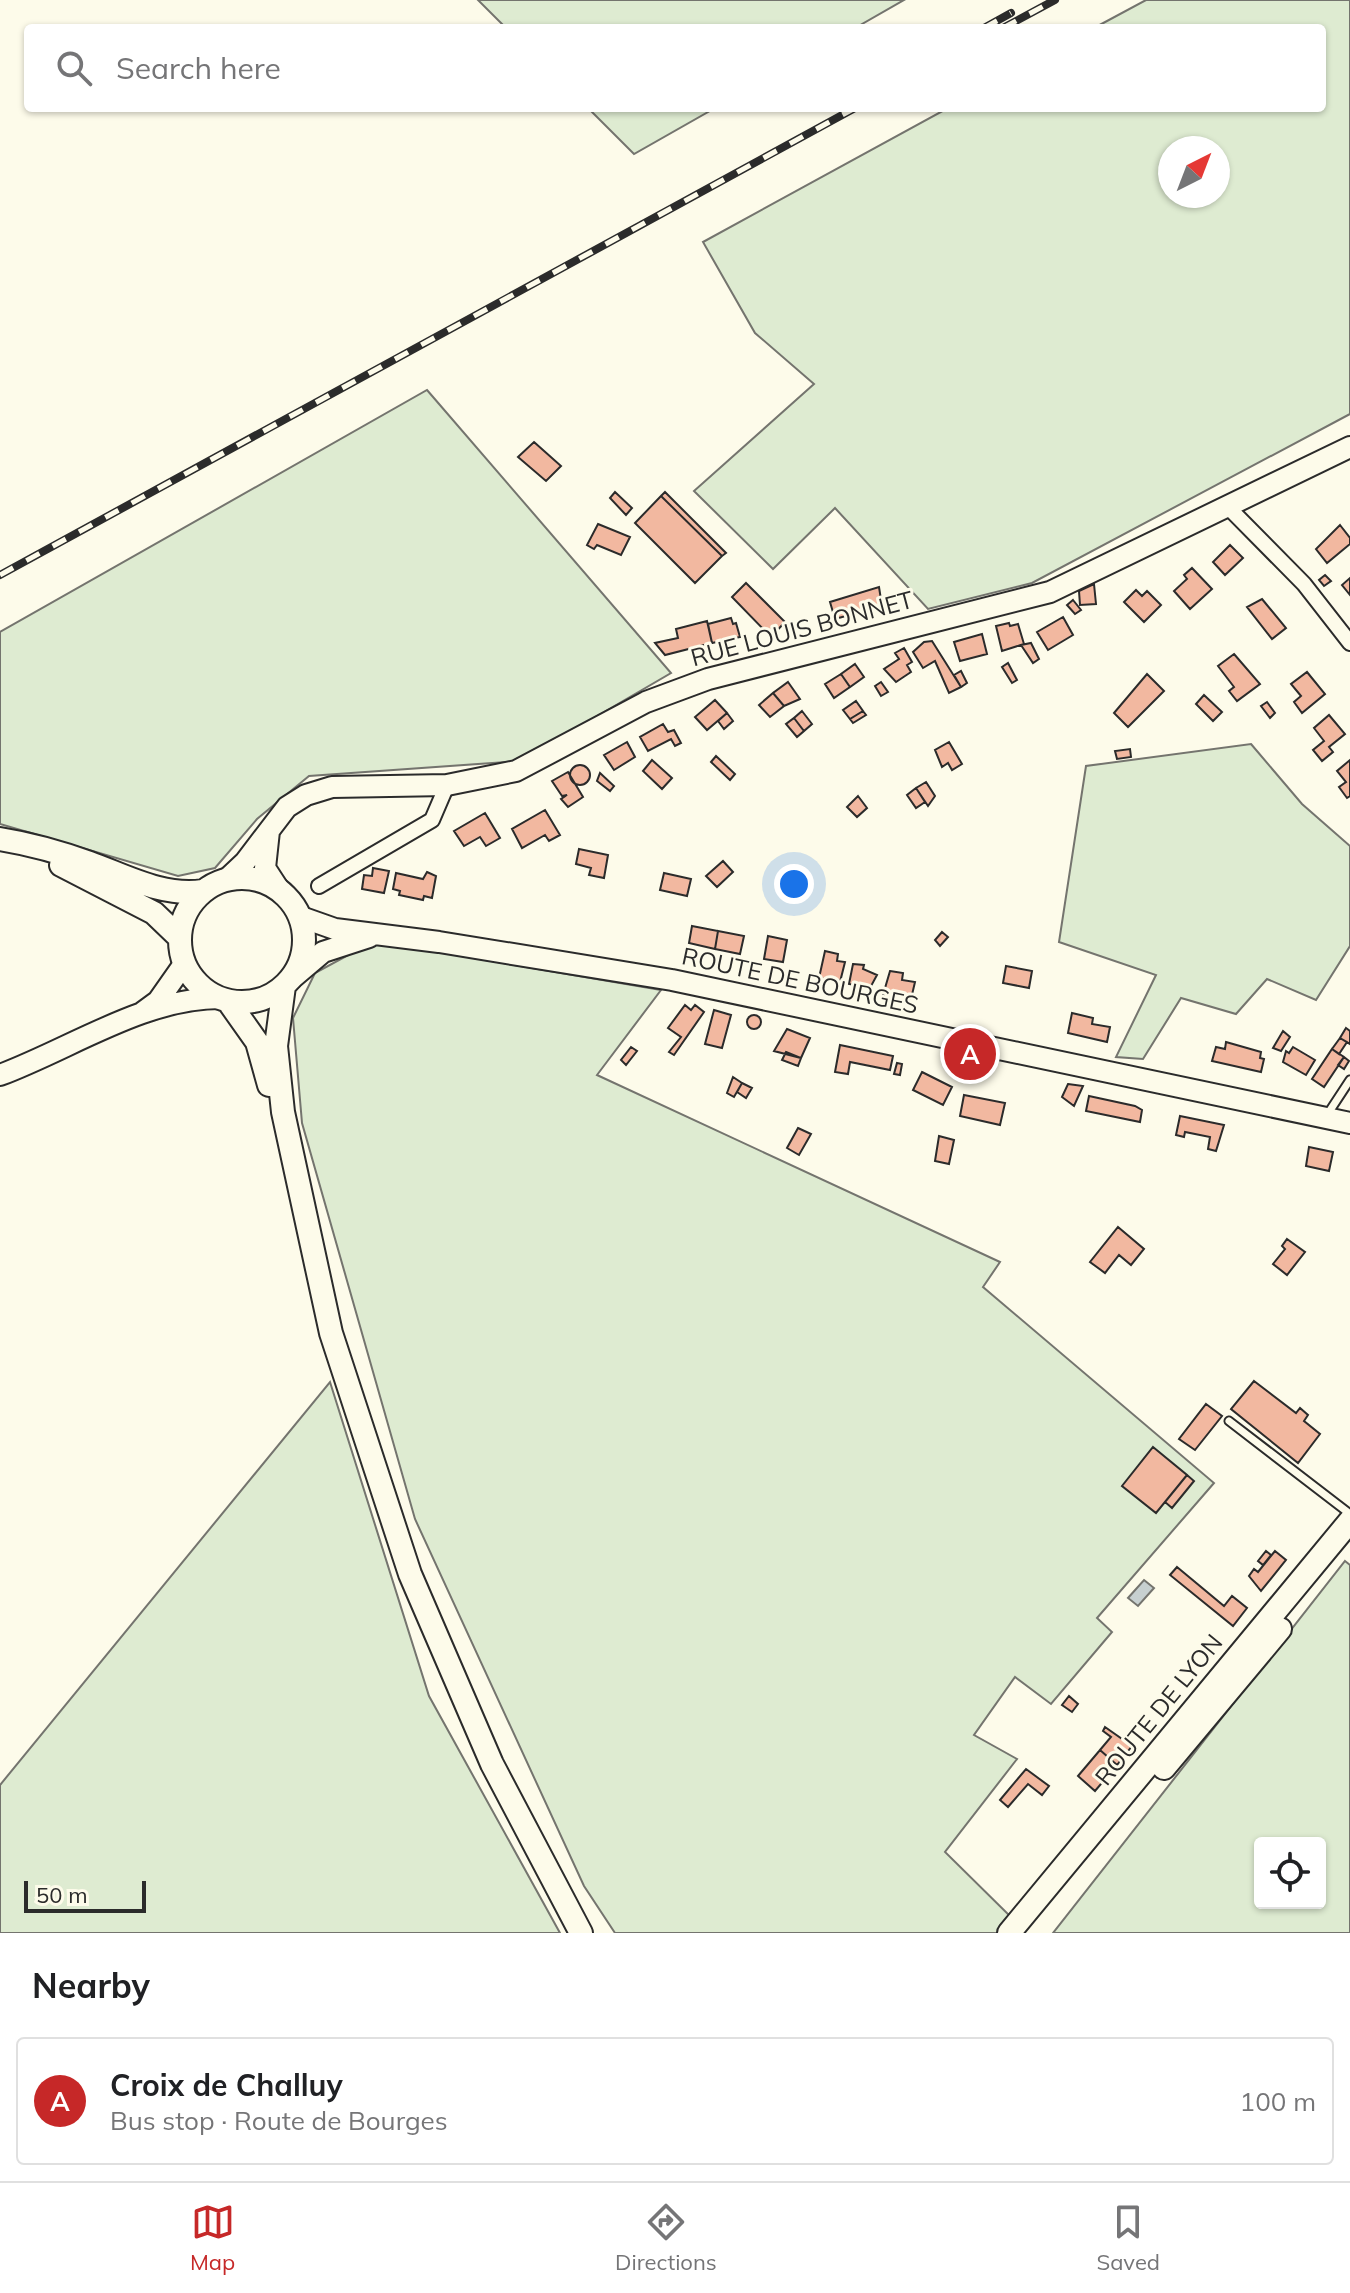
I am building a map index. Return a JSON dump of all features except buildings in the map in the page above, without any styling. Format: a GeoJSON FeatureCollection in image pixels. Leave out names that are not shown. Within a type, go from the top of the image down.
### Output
{"type":"FeatureCollection","features":[{"type":"Feature","properties":{"kind":"main road"},"geometry":{"type":"LineString","coordinates":[[0,841],[36,845],[150,886],[184,894],[203,891],[228,878],[256,878],[278,888],[301,917],[305,942],[300,963],[287,983],[276,1046],[292,1164]]}},
{"type":"Feature","properties":{"kind":"main road"},"geometry":{"type":"LineString","coordinates":[[0,841],[39,854],[127,898],[154,913],[179,937]]}},
{"type":"Feature","properties":{"kind":"main road"},"geometry":{"type":"LineString","coordinates":[[203,891],[185,913],[179,937],[184,964],[202,988],[224,1000],[257,1042],[292,1164],[331,1333],[410,1574],[492,1764],[581,1933]]}},
{"type":"Feature","properties":{"kind":"main road"},"geometry":{"type":"LineString","coordinates":[[224,1000],[263,999],[287,983]]}},
{"type":"Feature","properties":{"kind":"main road","name":"ROUTE DE LYON"},"geometry":{"type":"LineString","coordinates":[[1027,1933],[1083,1854],[1350,1521]]}},
{"type":"Feature","properties":{"kind":"main road","name":"ROUTE DE LYON"},"geometry":{"type":"LineString","coordinates":[[1009,1933],[1083,1854],[1350,1545]]}},
{"type":"Feature","properties":{"kind":"street","name":"RUE LOUIS BONNET"},"geometry":{"type":"LineString","coordinates":[[228,878],[293,801],[332,787],[447,785],[516,771],[646,702],[708,679],[1050,592],[1350,447]]}},
{"type":"Feature","properties":{"kind":"street"},"geometry":{"type":"LineString","coordinates":[[1228,507],[1304,584],[1350,643]]}},
{"type":"Feature","properties":{"kind":"street"},"geometry":{"type":"LineString","coordinates":[[319,886],[432,820],[447,785]]}},
{"type":"Feature","properties":{"kind":"street"},"geometry":{"type":"LineString","coordinates":[[269,831],[265,868],[278,888]]}},
{"type":"Feature","properties":{"kind":"street","name":"ROUTE DE BOURGES"},"geometry":{"type":"LineString","coordinates":[[301,917],[325,927],[672,980],[1350,1123]]}},
{"type":"Feature","properties":{"kind":"street","name":"ROUTE DE BOURGES"},"geometry":{"type":"LineString","coordinates":[[287,983],[323,952],[377,935]]}},
{"type":"Feature","properties":{"kind":"street"},"geometry":{"type":"LineString","coordinates":[[137,1017],[158,1001],[184,964]]}},
{"type":"Feature","properties":{"kind":"street"},"geometry":{"type":"LineString","coordinates":[[0,1075],[137,1017],[198,998],[224,1000]]}},
{"type":"Feature","properties":{"kind":"lane"},"geometry":{"type":"LineString","coordinates":[[1325,1118],[1350,1080]]}},
{"type":"Feature","properties":{"kind":"lane"},"geometry":{"type":"LineString","coordinates":[[1229,1421],[1350,1514]]}},
{"type":"Feature","properties":{"kind":"green space"},"geometry":{"type":"Polygon","coordinates":[[[478,0],[904,0],[862,24],[502,24],[478,0]]]}},
{"type":"Feature","properties":{"kind":"green space"},"geometry":{"type":"Polygon","coordinates":[[[1146,0],[1350,0],[1350,414],[1032,583],[928,609],[835,508],[773,569],[694,491],[814,384],[755,333],[703,242],[941,112],[1326,112],[1326,24],[1101,24],[1146,0]]]}},
{"type":"Feature","properties":{"kind":"green space"},"geometry":{"type":"Polygon","coordinates":[[[592,112],[708,112],[634,154],[592,112]]]}},
{"type":"Feature","properties":{"kind":"green space"},"geometry":{"type":"Polygon","coordinates":[[[427,390],[671,673],[520,761],[309,776],[257,819],[215,868],[178,876],[0,824],[0,632],[427,390]]]}},
{"type":"Feature","properties":{"kind":"green space"},"geometry":{"type":"Polygon","coordinates":[[[1251,744],[1302,804],[1350,846],[1350,946],[1316,1000],[1267,979],[1236,1014],[1181,998],[1143,1059],[1116,1057],[1156,975],[1059,942],[1086,766],[1251,744]]]}},
{"type":"Feature","properties":{"kind":"green space"},"geometry":{"type":"Polygon","coordinates":[[[374,941],[661,990],[597,1075],[1000,1262],[983,1287],[1214,1483],[1097,1618],[1112,1632],[1051,1704],[1015,1677],[974,1735],[1017,1759],[945,1852],[1015,1921],[1003,1933],[615,1933],[584,1886],[415,1519],[302,1123],[293,1018],[315,973],[374,941]]]}},
{"type":"Feature","properties":{"kind":"green space"},"geometry":{"type":"Polygon","coordinates":[[[330,1382],[429,1696],[560,1933],[0,1933],[0,1785],[330,1382]]]}},
{"type":"Feature","properties":{"kind":"green space"},"geometry":{"type":"Polygon","coordinates":[[[1345,1561],[1350,1565],[1350,1933],[1053,1933],[1345,1561]]]}},
{"type":"Feature","properties":{"kind":"shaded area"},"geometry":{"type":"Polygon","coordinates":[[[1144,1580],[1154,1588],[1138,1606],[1128,1598],[1144,1580]]]}},
{"type":"Feature","properties":{"kind":"railway"},"geometry":{"type":"LineString","coordinates":[[1010,24],[1055,0]]}},
{"type":"Feature","properties":{"kind":"railway"},"geometry":{"type":"LineString","coordinates":[[991,24],[1011,13]]}},
{"type":"Feature","properties":{"kind":"railway"},"geometry":{"type":"LineString","coordinates":[[0,575],[848,112]]}},
{"type":"Feature","properties":{"kind":"place","name":"Croix de Challuy"},"geometry":{"type":"Point","coordinates":[970,1054]}}]}
